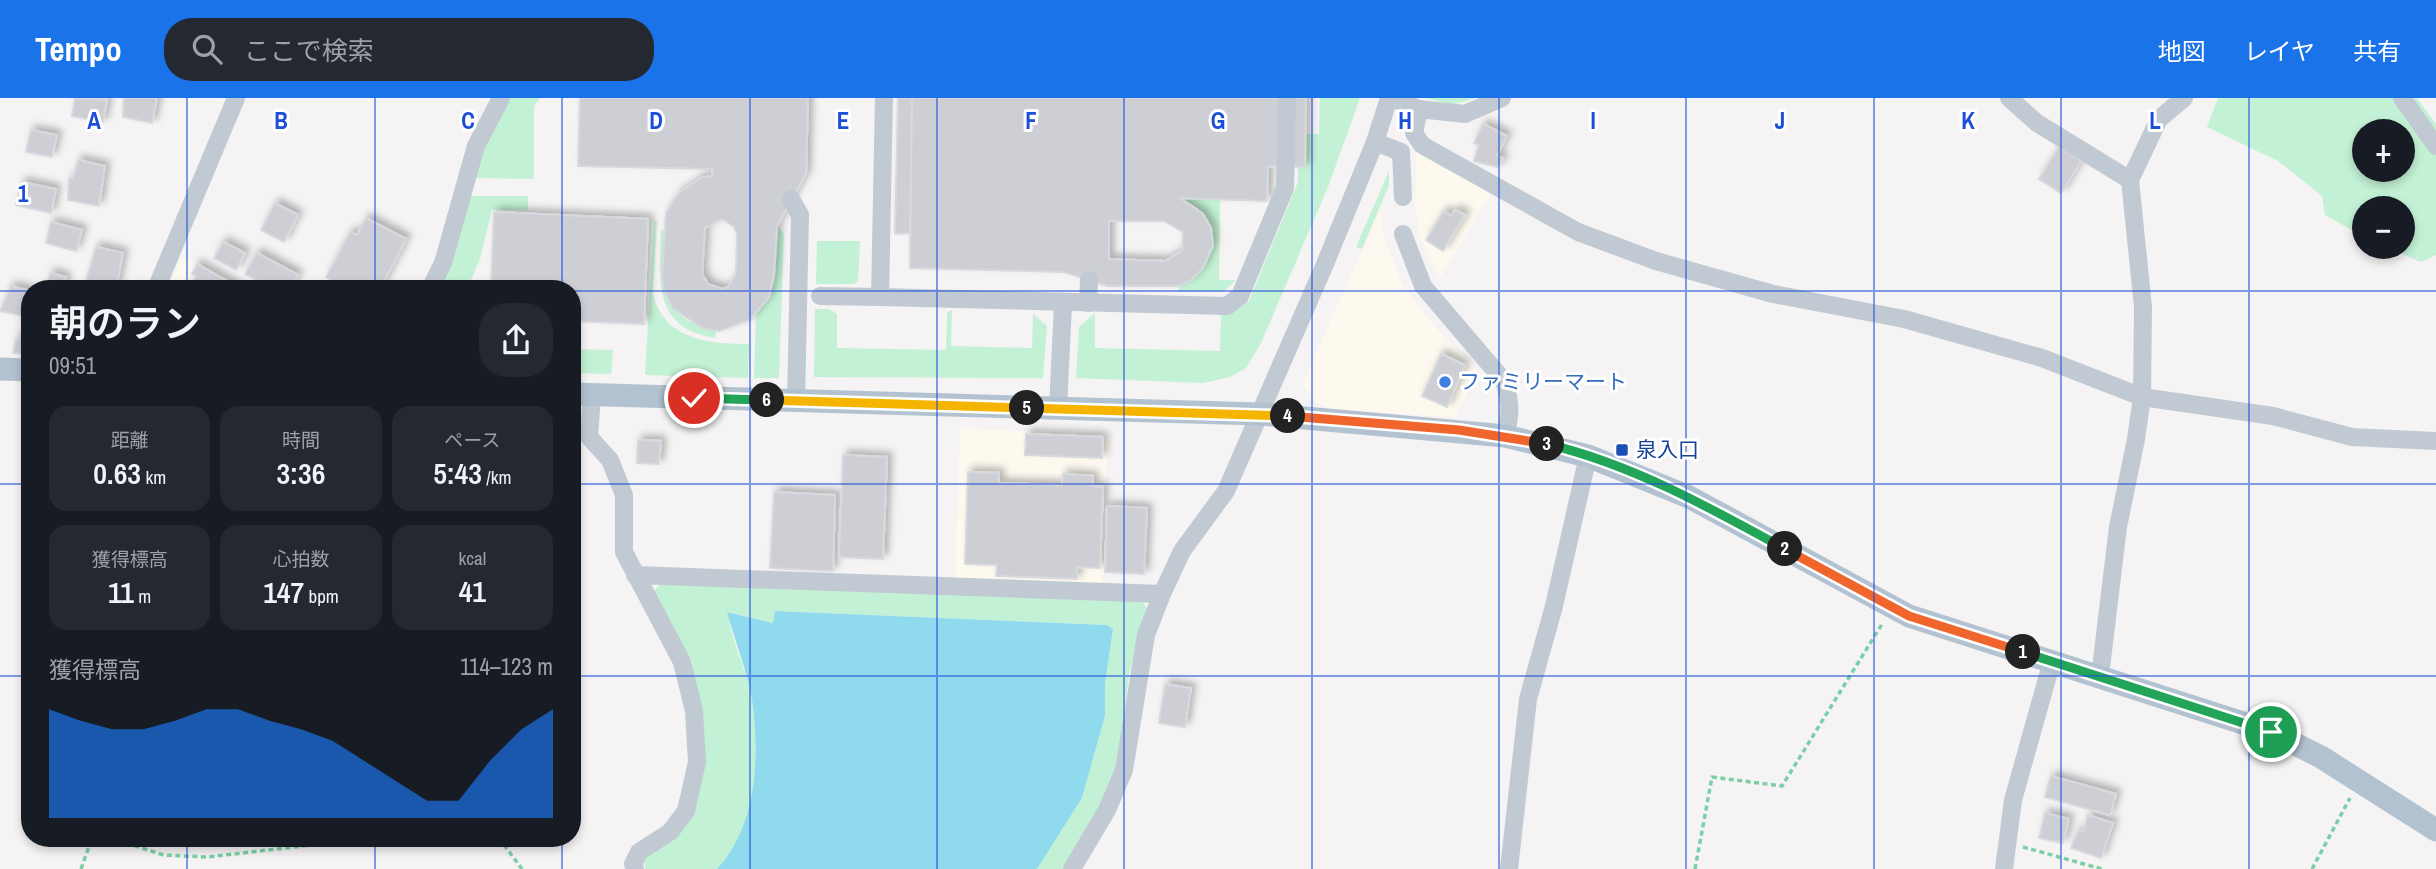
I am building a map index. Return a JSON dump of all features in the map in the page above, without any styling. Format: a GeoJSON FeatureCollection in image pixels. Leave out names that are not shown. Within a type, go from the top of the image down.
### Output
{"type":"FeatureCollection","features":[{"type":"Feature","properties":{"kind":"main road"},"geometry":{"type":"LineString","coordinates":[[0,369],[21,370]]}},
{"type":"Feature","properties":{"kind":"main road"},"geometry":{"type":"LineString","coordinates":[[582,394],[1260,414],[1506,436],[1588,456],[1689,497],[1892,607],[2271,732],[2321,757],[2436,830]]}},
{"type":"Feature","properties":{"kind":"street"},"geometry":{"type":"LineString","coordinates":[[160,280],[236,98]]}},
{"type":"Feature","properties":{"kind":"street"},"geometry":{"type":"LineString","coordinates":[[434,280],[443,263],[476,146],[501,98]]}},
{"type":"Feature","properties":{"kind":"street"},"geometry":{"type":"LineString","coordinates":[[880,296],[884,98]]}},
{"type":"Feature","properties":{"kind":"street"},"geometry":{"type":"LineString","coordinates":[[820,296],[1227,306],[1240,296],[1285,188],[1287,98]]}},
{"type":"Feature","properties":{"kind":"street"},"geometry":{"type":"LineString","coordinates":[[1072,869],[1107,810],[1124,770],[1146,635],[1162,594],[1182,551],[1226,491],[1375,142],[1390,98],[1419,109],[1465,114],[1502,98]]}},
{"type":"Feature","properties":{"kind":"street"},"geometry":{"type":"LineString","coordinates":[[2009,98],[2037,123],[2130,180]]}},
{"type":"Feature","properties":{"kind":"street"},"geometry":{"type":"LineString","coordinates":[[2100,676],[2118,527],[2142,397],[2143,307],[2130,180],[2159,119],[2184,98]]}},
{"type":"Feature","properties":{"kind":"street"},"geometry":{"type":"LineString","coordinates":[[2402,98],[2436,146]]}},
{"type":"Feature","properties":{"kind":"street"},"geometry":{"type":"LineString","coordinates":[[1419,109],[1414,133],[1422,145],[1578,232],[1656,261],[1773,294],[1904,319],[2042,358],[2142,397],[2273,416],[2352,437],[2436,441]]}},
{"type":"Feature","properties":{"kind":"street"},"geometry":{"type":"LineString","coordinates":[[1375,142],[1401,152],[1403,197]]}},
{"type":"Feature","properties":{"kind":"street"},"geometry":{"type":"LineString","coordinates":[[791,199],[800,215],[796,401]]}},
{"type":"Feature","properties":{"kind":"street"},"geometry":{"type":"LineString","coordinates":[[1403,234],[1423,286],[1504,381],[1510,407],[1506,436]]}},
{"type":"Feature","properties":{"kind":"street"},"geometry":{"type":"LineString","coordinates":[[1088,303],[1089,280]]}},
{"type":"Feature","properties":{"kind":"street"},"geometry":{"type":"LineString","coordinates":[[1058,409],[1063,303]]}},
{"type":"Feature","properties":{"kind":"street"},"geometry":{"type":"LineString","coordinates":[[582,394],[589,437],[610,460],[624,495],[624,552],[682,662],[694,711],[697,762],[686,811],[679,823],[639,852],[632,864],[635,869]]}},
{"type":"Feature","properties":{"kind":"street"},"geometry":{"type":"LineString","coordinates":[[1509,869],[1528,699],[1554,606],[1588,456]]}},
{"type":"Feature","properties":{"kind":"street"},"geometry":{"type":"LineString","coordinates":[[635,575],[1162,594]]}},
{"type":"Feature","properties":{"kind":"street"},"geometry":{"type":"LineString","coordinates":[[2004,869],[2013,800],[2052,661]]}},
{"type":"Feature","properties":{"kind":"path"},"geometry":{"type":"LineString","coordinates":[[1695,869],[1712,777],[1782,786],[1892,607]]}},
{"type":"Feature","properties":{"kind":"path"},"geometry":{"type":"LineString","coordinates":[[2312,869],[2360,781]]}},
{"type":"Feature","properties":{"kind":"path"},"geometry":{"type":"LineString","coordinates":[[2008,843],[2102,869]]}},
{"type":"Feature","properties":{"kind":"path"},"geometry":{"type":"LineString","coordinates":[[81,869],[89,847]]}},
{"type":"Feature","properties":{"kind":"path"},"geometry":{"type":"LineString","coordinates":[[139,847],[164,855],[208,857],[294,847]]}},
{"type":"Feature","properties":{"kind":"path"},"geometry":{"type":"LineString","coordinates":[[506,847],[522,869]]}},
{"type":"Feature","properties":{"kind":"shaded area"},"geometry":{"type":"Polygon","coordinates":[[[1416,145],[1494,188],[1440,278],[1421,241],[1415,206],[1416,145]]]}},
{"type":"Feature","properties":{"kind":"shaded area"},"geometry":{"type":"Polygon","coordinates":[[[1381,209],[1382,230],[1402,284],[1435,327],[1478,370],[1456,417],[1338,410],[1316,403],[1302,384],[1381,209]]]}},
{"type":"Feature","properties":{"kind":"shaded area"},"geometry":{"type":"Polygon","coordinates":[[[187,257],[231,280],[172,280],[180,260],[187,257]]]}},
{"type":"Feature","properties":{"kind":"shaded area"},"geometry":{"type":"Polygon","coordinates":[[[960,428],[1108,436],[1102,586],[955,580],[960,428]]]}},
{"type":"Feature","properties":{"kind":"green space"},"geometry":{"type":"Polygon","coordinates":[[[510,98],[540,98],[534,106],[534,179],[475,178],[482,148],[510,98]]]}},
{"type":"Feature","properties":{"kind":"green space"},"geometry":{"type":"Polygon","coordinates":[[[1320,98],[1360,98],[1328,187],[1261,343],[1246,368],[1230,377],[1203,383],[1076,378],[1079,327],[1095,313],[1095,348],[1220,351],[1221,314],[1229,315],[1249,301],[1298,182],[1298,166],[1305,166],[1306,134],[1319,134],[1320,98]]]}},
{"type":"Feature","properties":{"kind":"green space"},"geometry":{"type":"Polygon","coordinates":[[[1425,98],[1475,98],[1452,105],[1425,98]]]}},
{"type":"Feature","properties":{"kind":"green space"},"geometry":{"type":"Polygon","coordinates":[[[2218,98],[2417,98],[2436,124],[2436,255],[2421,262],[2414,259],[2415,196],[2352,196],[2352,230],[2325,215],[2322,196],[2278,161],[2207,127],[2218,98]]]}},
{"type":"Feature","properties":{"kind":"green space"},"geometry":{"type":"Polygon","coordinates":[[[1389,171],[1389,185],[1362,249],[1356,247],[1389,171]]]}},
{"type":"Feature","properties":{"kind":"green space"},"geometry":{"type":"Polygon","coordinates":[[[470,196],[528,196],[528,210],[492,210],[480,259],[471,280],[442,280],[470,196]]]}},
{"type":"Feature","properties":{"kind":"green space"},"geometry":{"type":"Polygon","coordinates":[[[1180,198],[1220,199],[1219,280],[1236,280],[1224,291],[1179,291],[1179,286],[1198,274],[1205,265],[1212,244],[1209,223],[1203,213],[1180,198]]]}},
{"type":"Feature","properties":{"kind":"green space"},"geometry":{"type":"Polygon","coordinates":[[[654,219],[657,222],[653,294],[659,309],[667,321],[690,336],[719,343],[749,344],[748,378],[645,375],[654,219]]]}},
{"type":"Feature","properties":{"kind":"green space"},"geometry":{"type":"Polygon","coordinates":[[[777,226],[784,234],[779,378],[754,378],[756,314],[769,297],[772,286],[777,226]]]}},
{"type":"Feature","properties":{"kind":"green space"},"geometry":{"type":"Polygon","coordinates":[[[661,230],[664,230],[664,280],[673,306],[683,317],[716,331],[715,338],[679,324],[670,312],[661,283],[661,230]]]}},
{"type":"Feature","properties":{"kind":"green space"},"geometry":{"type":"Polygon","coordinates":[[[817,241],[860,241],[858,281],[854,284],[816,284],[817,241]]]}},
{"type":"Feature","properties":{"kind":"green space"},"geometry":{"type":"Polygon","coordinates":[[[815,309],[829,309],[837,314],[837,348],[946,350],[947,313],[952,310],[951,346],[1032,348],[1033,314],[1047,326],[1043,378],[814,377],[815,309]]]}},
{"type":"Feature","properties":{"kind":"green space"},"geometry":{"type":"Polygon","coordinates":[[[581,349],[613,350],[611,374],[581,373],[581,349]]]}},
{"type":"Feature","properties":{"kind":"green space"},"geometry":{"type":"Polygon","coordinates":[[[660,584],[1143,602],[1147,609],[1129,674],[1118,771],[1104,805],[1064,869],[1037,869],[1082,798],[1105,716],[1105,684],[1113,629],[1106,625],[775,611],[774,623],[728,612],[752,700],[756,744],[753,790],[748,812],[730,852],[717,869],[645,869],[644,859],[673,841],[692,815],[704,759],[692,662],[654,592],[660,584]]]}},
{"type":"Feature","properties":{"kind":"water"},"geometry":{"type":"Polygon","coordinates":[[[775,611],[1107,625],[1113,629],[1105,684],[1105,716],[1082,798],[1037,869],[717,869],[730,852],[748,812],[753,790],[756,744],[752,700],[727,612],[773,623],[775,611]]]}},
{"type":"Feature","properties":{"kind":"building"},"geometry":{"type":"Polygon","coordinates":[[[75,98],[107,100],[103,122],[72,116],[75,98]]]}},
{"type":"Feature","properties":{"kind":"building"},"geometry":{"type":"Polygon","coordinates":[[[124,98],[157,98],[152,123],[123,117],[124,98]]]}},
{"type":"Feature","properties":{"kind":"building"},"geometry":{"type":"Polygon","coordinates":[[[580,98],[808,98],[806,173],[777,226],[774,275],[769,297],[750,320],[719,331],[702,328],[673,308],[665,294],[662,277],[666,213],[678,194],[701,178],[712,176],[713,169],[578,166],[580,98]],[[722,219],[705,228],[702,274],[708,284],[722,289],[728,287],[736,274],[737,234],[734,227],[722,219]]]}},
{"type":"Feature","properties":{"kind":"building"},"geometry":{"type":"Polygon","coordinates":[[[898,98],[912,98],[910,233],[895,234],[898,98]]]}},
{"type":"Feature","properties":{"kind":"building"},"geometry":{"type":"Polygon","coordinates":[[[912,98],[1306,98],[1305,167],[1268,166],[1267,201],[1180,198],[1203,214],[1211,228],[1213,245],[1203,268],[1191,280],[1179,286],[1107,286],[1064,272],[910,268],[912,98]],[[1109,221],[1109,259],[1165,261],[1182,251],[1183,232],[1164,221],[1109,221]]]}},
{"type":"Feature","properties":{"kind":"building"},"geometry":{"type":"Polygon","coordinates":[[[1483,124],[1507,136],[1497,156],[1503,158],[1498,167],[1474,161],[1479,145],[1474,143],[1483,124]]]}},
{"type":"Feature","properties":{"kind":"building"},"geometry":{"type":"Polygon","coordinates":[[[31,130],[57,135],[52,157],[26,152],[31,130]]]}},
{"type":"Feature","properties":{"kind":"building"},"geometry":{"type":"Polygon","coordinates":[[[2059,147],[2081,161],[2061,193],[2039,179],[2059,147]]]}},
{"type":"Feature","properties":{"kind":"building"},"geometry":{"type":"Polygon","coordinates":[[[78,160],[105,166],[99,206],[68,200],[69,178],[73,179],[78,160]]]}},
{"type":"Feature","properties":{"kind":"building"},"geometry":{"type":"Polygon","coordinates":[[[22,182],[56,189],[51,213],[16,205],[22,182]]]}},
{"type":"Feature","properties":{"kind":"building"},"geometry":{"type":"Polygon","coordinates":[[[275,203],[298,215],[284,242],[261,230],[275,203]]]}},
{"type":"Feature","properties":{"kind":"building"},"geometry":{"type":"Polygon","coordinates":[[[1455,210],[1465,215],[1443,251],[1426,240],[1444,211],[1451,216],[1455,210]]]}},
{"type":"Feature","properties":{"kind":"building"},"geometry":{"type":"Polygon","coordinates":[[[494,212],[648,219],[644,324],[581,321],[581,280],[491,280],[494,212]]]}},
{"type":"Feature","properties":{"kind":"building"},"geometry":{"type":"Polygon","coordinates":[[[366,218],[406,239],[385,280],[331,280],[326,277],[350,232],[357,235],[366,218]]]}},
{"type":"Feature","properties":{"kind":"building"},"geometry":{"type":"Polygon","coordinates":[[[51,222],[82,230],[76,251],[46,243],[51,222]]]}},
{"type":"Feature","properties":{"kind":"building"},"geometry":{"type":"Polygon","coordinates":[[[223,242],[245,253],[236,270],[214,258],[223,242]]]}},
{"type":"Feature","properties":{"kind":"building"},"geometry":{"type":"Polygon","coordinates":[[[96,247],[123,253],[118,280],[86,280],[96,247]]]}},
{"type":"Feature","properties":{"kind":"building"},"geometry":{"type":"Polygon","coordinates":[[[257,253],[298,275],[295,280],[257,280],[245,274],[257,253]]]}},
{"type":"Feature","properties":{"kind":"building"},"geometry":{"type":"Polygon","coordinates":[[[197,264],[225,280],[194,280],[196,276],[192,274],[197,264]]]}},
{"type":"Feature","properties":{"kind":"building"},"geometry":{"type":"Polygon","coordinates":[[[50,273],[66,277],[65,280],[48,280],[50,273]]]}},
{"type":"Feature","properties":{"kind":"building"},"geometry":{"type":"Polygon","coordinates":[[[11,286],[21,289],[21,315],[0,311],[11,286]]]}},
{"type":"Feature","properties":{"kind":"building"},"geometry":{"type":"Polygon","coordinates":[[[16,339],[21,340],[21,353],[13,353],[16,339]]]}},
{"type":"Feature","properties":{"kind":"building"},"geometry":{"type":"Polygon","coordinates":[[[1441,354],[1465,365],[1447,407],[1422,396],[1441,354]]]}},
{"type":"Feature","properties":{"kind":"building"},"geometry":{"type":"Polygon","coordinates":[[[1026,434],[1103,437],[1102,458],[1025,455],[1026,434]]]}},
{"type":"Feature","properties":{"kind":"building"},"geometry":{"type":"Polygon","coordinates":[[[638,440],[661,441],[659,464],[637,463],[638,440]]]}},
{"type":"Feature","properties":{"kind":"building"},"geometry":{"type":"Polygon","coordinates":[[[843,455],[887,457],[883,559],[839,557],[843,455]]]}},
{"type":"Feature","properties":{"kind":"building"},"geometry":{"type":"Polygon","coordinates":[[[968,472],[999,473],[999,483],[1062,485],[1063,474],[1093,476],[1093,486],[1103,487],[1100,568],[1077,567],[1077,579],[996,576],[997,565],[965,564],[968,472]]]}},
{"type":"Feature","properties":{"kind":"building"},"geometry":{"type":"Polygon","coordinates":[[[774,492],[835,495],[833,571],[770,568],[774,492]]]}},
{"type":"Feature","properties":{"kind":"building"},"geometry":{"type":"Polygon","coordinates":[[[1107,506],[1147,508],[1144,574],[1105,572],[1107,506]]]}},
{"type":"Feature","properties":{"kind":"building"},"geometry":{"type":"Polygon","coordinates":[[[1165,684],[1191,688],[1185,727],[1159,723],[1165,684]]]}},
{"type":"Feature","properties":{"kind":"building"},"geometry":{"type":"Polygon","coordinates":[[[2051,776],[2116,794],[2110,815],[2045,797],[2051,776]]]}},
{"type":"Feature","properties":{"kind":"building"},"geometry":{"type":"Polygon","coordinates":[[[2045,813],[2069,819],[2063,843],[2039,838],[2045,813]]]}},
{"type":"Feature","properties":{"kind":"building"},"geometry":{"type":"Polygon","coordinates":[[[2088,815],[2113,823],[2101,858],[2071,848],[2078,831],[2083,832],[2088,815]]]}},
{"type":"Feature","properties":{"kind":"place","name":"ファミリーマート"},"geometry":{"type":"Point","coordinates":[1445,382]}},
{"type":"Feature","properties":{"kind":"place","name":"泉入口"},"geometry":{"type":"Point","coordinates":[1622,450]}},
{"type":"Feature","properties":{"kind":"route"},"geometry":{"type":"LineString","coordinates":[[694,398],[1260,414],[1459,430],[1550,445],[1588,456],[1689,497],[1909,616],[2271,732]]}}]}
